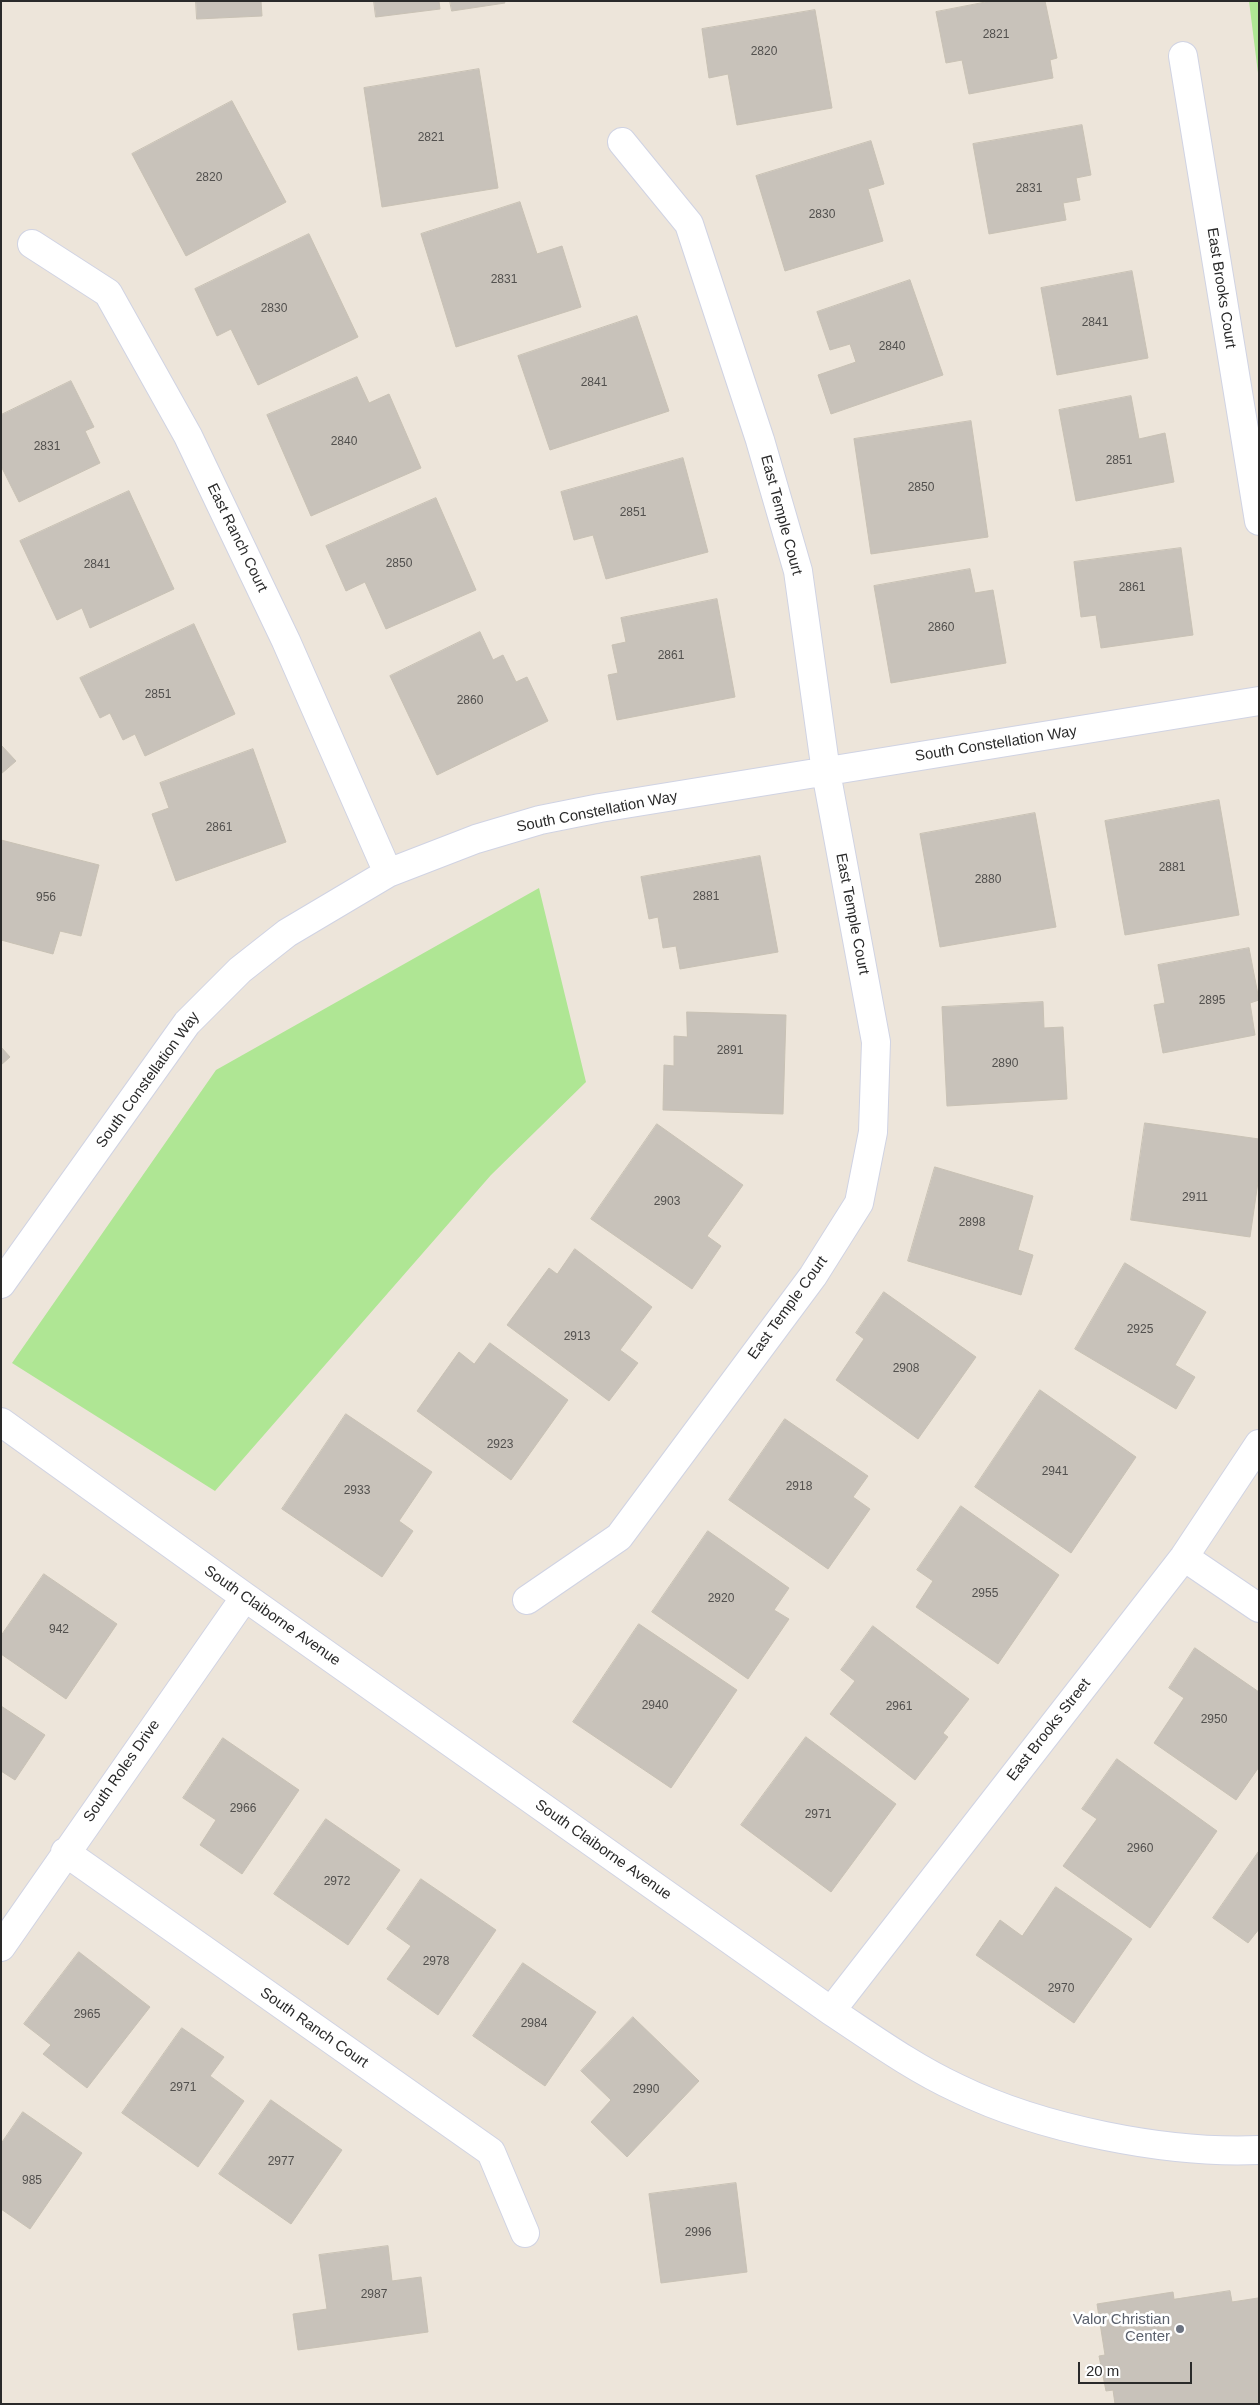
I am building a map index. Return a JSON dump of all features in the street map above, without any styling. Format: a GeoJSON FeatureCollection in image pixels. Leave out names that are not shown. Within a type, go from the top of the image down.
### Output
{"type":"FeatureCollection","features":[{"type":"Feature","properties":{"kind":"street","name":"East Brooks Court"},"geometry":{"type":"LineString","coordinates":[[1183,56],[1259,521]]}},
{"type":"Feature","properties":{"kind":"street","name":"East Temple Court"},"geometry":{"type":"LineString","coordinates":[[527,1600],[619,1537],[813,1276],[859,1203],[873,1132],[876,1042],[826,772],[798,571],[760,440],[689,224],[622,142]]}},
{"type":"Feature","properties":{"kind":"street","name":"East Ranch Court"},"geometry":{"type":"LineString","coordinates":[[32,244],[108,293],[188,436],[286,641],[388,873]]}},
{"type":"Feature","properties":{"kind":"street","name":"South Constellation Way"},"geometry":{"type":"LineString","coordinates":[[1,1284],[187,1023],[240,970],[287,933],[388,873],[476,839],[540,820],[600,808],[1259,701]]}},
{"type":"Feature","properties":{"kind":"street","name":"South Claiborne Avenue"},"geometry":{"type":"LineString","coordinates":[[1,1422],[244,1597],[831,2011],[904,2060],[957,2088],[1001,2107],[1116,2139],[1184,2147],[1259,2150]]}},
{"type":"Feature","properties":{"kind":"street","name":"East Brooks Street"},"geometry":{"type":"LineString","coordinates":[[831,2011],[1184,1557],[1259,1444]]}},
{"type":"Feature","properties":{"kind":"street"},"geometry":{"type":"LineString","coordinates":[[1184,1557],[1259,1608]]}},
{"type":"Feature","properties":{"kind":"street","name":"South Roles Drive"},"geometry":{"type":"LineString","coordinates":[[1,1947],[65,1852],[244,1597]]}},
{"type":"Feature","properties":{"kind":"street","name":"South Ranch Court"},"geometry":{"type":"LineString","coordinates":[[65,1852],[491,2152],[525,2234]]}},
{"type":"Feature","properties":{"kind":"green space"},"geometry":{"type":"Polygon","coordinates":[[[1249,1],[1259,1],[1259,81],[1249,1]]]}},
{"type":"Feature","properties":{"kind":"green space"},"geometry":{"type":"Polygon","coordinates":[[[539,888],[586,1082],[491,1175],[215,1491],[12,1363],[216,1070],[539,888]]]}},
{"type":"Feature","properties":{"kind":"building"},"geometry":{"type":"Polygon","coordinates":[[[196,1],[261,1],[262,16],[197,19],[196,1]]]}},
{"type":"Feature","properties":{"kind":"building"},"geometry":{"type":"Polygon","coordinates":[[[374,1],[439,1],[440,9],[376,17],[374,1]]]}},
{"type":"Feature","properties":{"kind":"building"},"geometry":{"type":"Polygon","coordinates":[[[450,1],[504,1],[505,3],[452,11],[450,1]]]}},
{"type":"Feature","properties":{"kind":"building"},"geometry":{"type":"Polygon","coordinates":[[[991,1],[1045,1],[1057,58],[1050,60],[1053,78],[969,94],[962,60],[946,63],[936,12],[991,1]]]}},
{"type":"Feature","properties":{"kind":"building"},"geometry":{"type":"Polygon","coordinates":[[[815,10],[832,108],[737,125],[728,74],[709,78],[702,29],[815,10]]]}},
{"type":"Feature","properties":{"kind":"building"},"geometry":{"type":"Polygon","coordinates":[[[479,69],[498,188],[382,207],[364,88],[479,69]]]}},
{"type":"Feature","properties":{"kind":"building"},"geometry":{"type":"Polygon","coordinates":[[[232,101],[286,202],[186,256],[132,154],[232,101]]]}},
{"type":"Feature","properties":{"kind":"building"},"geometry":{"type":"Polygon","coordinates":[[[1082,125],[1091,175],[1076,178],[1080,200],[1063,203],[1066,220],[989,234],[973,144],[1082,125]]]}},
{"type":"Feature","properties":{"kind":"building"},"geometry":{"type":"Polygon","coordinates":[[[871,141],[884,184],[868,189],[883,241],[785,271],[756,176],[871,141]]]}},
{"type":"Feature","properties":{"kind":"building"},"geometry":{"type":"Polygon","coordinates":[[[520,202],[537,254],[562,246],[581,307],[456,347],[421,234],[520,202]]]}},
{"type":"Feature","properties":{"kind":"building"},"geometry":{"type":"Polygon","coordinates":[[[309,234],[358,337],[258,385],[231,329],[217,336],[195,289],[309,234]]]}},
{"type":"Feature","properties":{"kind":"building"},"geometry":{"type":"Polygon","coordinates":[[[1132,271],[1148,358],[1057,375],[1041,288],[1132,271]]]}},
{"type":"Feature","properties":{"kind":"building"},"geometry":{"type":"Polygon","coordinates":[[[910,280],[943,375],[831,414],[818,375],[856,362],[850,344],[830,350],[817,312],[910,280]]]}},
{"type":"Feature","properties":{"kind":"building"},"geometry":{"type":"Polygon","coordinates":[[[637,316],[669,411],[550,450],[518,356],[637,316]]]}},
{"type":"Feature","properties":{"kind":"building"},"geometry":{"type":"Polygon","coordinates":[[[357,377],[369,403],[389,394],[421,468],[311,516],[267,415],[357,377]]]}},
{"type":"Feature","properties":{"kind":"building"},"geometry":{"type":"Polygon","coordinates":[[[71,381],[94,427],[85,431],[100,463],[19,502],[1,466],[1,415],[71,381]]]}},
{"type":"Feature","properties":{"kind":"building"},"geometry":{"type":"Polygon","coordinates":[[[1131,396],[1139,439],[1165,433],[1174,482],[1076,501],[1059,410],[1131,396]]]}},
{"type":"Feature","properties":{"kind":"building"},"geometry":{"type":"Polygon","coordinates":[[[971,421],[988,537],[871,554],[854,439],[971,421]]]}},
{"type":"Feature","properties":{"kind":"building"},"geometry":{"type":"Polygon","coordinates":[[[683,458],[708,552],[606,579],[593,535],[574,540],[561,492],[683,458]]]}},
{"type":"Feature","properties":{"kind":"building"},"geometry":{"type":"Polygon","coordinates":[[[129,491],[174,589],[90,628],[82,608],[57,620],[20,541],[129,491]]]}},
{"type":"Feature","properties":{"kind":"building"},"geometry":{"type":"Polygon","coordinates":[[[436,498],[476,590],[386,629],[365,582],[346,591],[326,546],[436,498]]]}},
{"type":"Feature","properties":{"kind":"building"},"geometry":{"type":"Polygon","coordinates":[[[1181,548],[1193,635],[1101,648],[1096,615],[1081,617],[1074,562],[1181,548]]]}},
{"type":"Feature","properties":{"kind":"building"},"geometry":{"type":"Polygon","coordinates":[[[970,569],[975,593],[993,590],[1006,663],[891,683],[874,586],[970,569]]]}},
{"type":"Feature","properties":{"kind":"building"},"geometry":{"type":"Polygon","coordinates":[[[717,599],[735,697],[617,720],[608,675],[618,673],[612,645],[626,642],[621,618],[717,599]]]}},
{"type":"Feature","properties":{"kind":"building"},"geometry":{"type":"Polygon","coordinates":[[[194,624],[235,714],[145,756],[135,734],[123,740],[110,713],[100,718],[80,678],[194,624]]]}},
{"type":"Feature","properties":{"kind":"building"},"geometry":{"type":"Polygon","coordinates":[[[480,632],[493,660],[503,655],[516,682],[527,677],[548,721],[437,775],[390,676],[480,632]]]}},
{"type":"Feature","properties":{"kind":"building"},"geometry":{"type":"Polygon","coordinates":[[[1,745],[16,761],[1,774],[1,745]]]}},
{"type":"Feature","properties":{"kind":"building"},"geometry":{"type":"Polygon","coordinates":[[[253,749],[286,842],[176,881],[152,814],[169,808],[160,783],[253,749]]]}},
{"type":"Feature","properties":{"kind":"building"},"geometry":{"type":"Polygon","coordinates":[[[1219,800],[1239,915],[1125,935],[1105,821],[1219,800]]]}},
{"type":"Feature","properties":{"kind":"building"},"geometry":{"type":"Polygon","coordinates":[[[1035,813],[1056,927],[940,947],[920,834],[1035,813]]]}},
{"type":"Feature","properties":{"kind":"building"},"geometry":{"type":"Polygon","coordinates":[[[1,840],[99,865],[81,936],[60,931],[53,954],[1,940],[1,840]]]}},
{"type":"Feature","properties":{"kind":"building"},"geometry":{"type":"Polygon","coordinates":[[[760,856],[778,952],[680,969],[676,946],[663,948],[658,917],[649,919],[641,877],[760,856]]]}},
{"type":"Feature","properties":{"kind":"building"},"geometry":{"type":"Polygon","coordinates":[[[1249,948],[1259,1000],[1250,1003],[1255,1035],[1163,1053],[1154,1005],[1165,1003],[1158,965],[1249,948]]]}},
{"type":"Feature","properties":{"kind":"building"},"geometry":{"type":"Polygon","coordinates":[[[1043,1002],[1044,1028],[1063,1027],[1067,1099],[947,1106],[942,1007],[1043,1002]]]}},
{"type":"Feature","properties":{"kind":"building"},"geometry":{"type":"Polygon","coordinates":[[[687,1012],[786,1015],[783,1114],[663,1110],[664,1065],[674,1066],[674,1036],[687,1037],[687,1012]]]}},
{"type":"Feature","properties":{"kind":"building"},"geometry":{"type":"Polygon","coordinates":[[[1,1047],[10,1057],[1,1065],[1,1047]]]}},
{"type":"Feature","properties":{"kind":"building"},"geometry":{"type":"Polygon","coordinates":[[[1145,1123],[1259,1139],[1259,1175],[1250,1237],[1131,1220],[1145,1123]]]}},
{"type":"Feature","properties":{"kind":"building"},"geometry":{"type":"Polygon","coordinates":[[[657,1124],[743,1185],[707,1236],[721,1246],[692,1289],[591,1219],[657,1124]]]}},
{"type":"Feature","properties":{"kind":"building"},"geometry":{"type":"Polygon","coordinates":[[[935,1167],[1033,1196],[1018,1250],[1033,1255],[1021,1295],[908,1261],[935,1167]]]}},
{"type":"Feature","properties":{"kind":"building"},"geometry":{"type":"Polygon","coordinates":[[[575,1249],[652,1307],[620,1350],[638,1363],[609,1401],[507,1325],[549,1268],[557,1274],[575,1249]]]}},
{"type":"Feature","properties":{"kind":"building"},"geometry":{"type":"Polygon","coordinates":[[[1125,1263],[1206,1312],[1175,1365],[1195,1377],[1176,1409],[1075,1349],[1125,1263]]]}},
{"type":"Feature","properties":{"kind":"building"},"geometry":{"type":"Polygon","coordinates":[[[884,1292],[976,1357],[918,1439],[836,1380],[864,1339],[856,1333],[884,1292]]]}},
{"type":"Feature","properties":{"kind":"building"},"geometry":{"type":"Polygon","coordinates":[[[490,1343],[568,1400],[511,1480],[417,1411],[459,1352],[474,1364],[490,1343]]]}},
{"type":"Feature","properties":{"kind":"building"},"geometry":{"type":"Polygon","coordinates":[[[1040,1390],[1136,1457],[1071,1553],[975,1487],[1040,1390]]]}},
{"type":"Feature","properties":{"kind":"building"},"geometry":{"type":"Polygon","coordinates":[[[346,1414],[432,1472],[399,1521],[413,1531],[382,1577],[282,1509],[346,1414]]]}},
{"type":"Feature","properties":{"kind":"building"},"geometry":{"type":"Polygon","coordinates":[[[785,1419],[868,1476],[853,1497],[870,1509],[828,1569],[729,1500],[785,1419]]]}},
{"type":"Feature","properties":{"kind":"building"},"geometry":{"type":"Polygon","coordinates":[[[961,1506],[1059,1575],[998,1664],[916,1607],[933,1581],[917,1570],[961,1506]]]}},
{"type":"Feature","properties":{"kind":"building"},"geometry":{"type":"Polygon","coordinates":[[[708,1531],[789,1588],[774,1610],[789,1619],[748,1679],[652,1612],[708,1531]]]}},
{"type":"Feature","properties":{"kind":"building"},"geometry":{"type":"Polygon","coordinates":[[[44,1574],[117,1624],[66,1699],[1,1654],[1,1636],[44,1574]]]}},
{"type":"Feature","properties":{"kind":"building"},"geometry":{"type":"Polygon","coordinates":[[[639,1624],[737,1690],[671,1788],[573,1722],[639,1624]]]}},
{"type":"Feature","properties":{"kind":"building"},"geometry":{"type":"Polygon","coordinates":[[[873,1626],[969,1699],[943,1733],[948,1737],[915,1780],[830,1714],[855,1681],[841,1670],[873,1626]]]}},
{"type":"Feature","properties":{"kind":"building"},"geometry":{"type":"Polygon","coordinates":[[[1195,1648],[1259,1692],[1259,1767],[1236,1800],[1154,1743],[1184,1698],[1169,1688],[1195,1648]]]}},
{"type":"Feature","properties":{"kind":"building"},"geometry":{"type":"Polygon","coordinates":[[[1,1706],[45,1735],[15,1780],[1,1771],[1,1706]]]}},
{"type":"Feature","properties":{"kind":"building"},"geometry":{"type":"Polygon","coordinates":[[[806,1737],[896,1804],[831,1892],[741,1825],[806,1737]]]}},
{"type":"Feature","properties":{"kind":"building"},"geometry":{"type":"Polygon","coordinates":[[[223,1738],[299,1790],[242,1874],[200,1845],[216,1820],[183,1798],[223,1738]]]}},
{"type":"Feature","properties":{"kind":"building"},"geometry":{"type":"Polygon","coordinates":[[[1117,1759],[1217,1831],[1150,1928],[1063,1866],[1097,1819],[1082,1809],[1117,1759]]]}},
{"type":"Feature","properties":{"kind":"building"},"geometry":{"type":"Polygon","coordinates":[[[326,1819],[400,1870],[348,1945],[274,1894],[326,1819]]]}},
{"type":"Feature","properties":{"kind":"building"},"geometry":{"type":"Polygon","coordinates":[[[1259,1851],[1259,1929],[1248,1943],[1213,1918],[1259,1851]]]}},
{"type":"Feature","properties":{"kind":"building"},"geometry":{"type":"Polygon","coordinates":[[[421,1879],[496,1930],[438,2015],[387,1979],[411,1946],[387,1929],[421,1879]]]}},
{"type":"Feature","properties":{"kind":"building"},"geometry":{"type":"Polygon","coordinates":[[[1056,1887],[1132,1939],[1074,2023],[976,1955],[1000,1920],[1022,1936],[1056,1887]]]}},
{"type":"Feature","properties":{"kind":"building"},"geometry":{"type":"Polygon","coordinates":[[[79,1952],[150,2007],[87,2088],[43,2054],[51,2045],[24,2024],[79,1952]]]}},
{"type":"Feature","properties":{"kind":"building"},"geometry":{"type":"Polygon","coordinates":[[[523,1963],[596,2012],[545,2086],[473,2036],[523,1963]]]}},
{"type":"Feature","properties":{"kind":"building"},"geometry":{"type":"Polygon","coordinates":[[[633,2017],[699,2081],[627,2157],[591,2122],[611,2100],[581,2071],[633,2017]]]}},
{"type":"Feature","properties":{"kind":"building"},"geometry":{"type":"Polygon","coordinates":[[[182,2028],[224,2057],[210,2076],[244,2101],[198,2167],[122,2113],[182,2028]]]}},
{"type":"Feature","properties":{"kind":"building"},"geometry":{"type":"Polygon","coordinates":[[[271,2100],[342,2150],[291,2224],[219,2174],[271,2100]]]}},
{"type":"Feature","properties":{"kind":"building"},"geometry":{"type":"Polygon","coordinates":[[[23,2112],[82,2153],[30,2229],[1,2209],[1,2144],[23,2112]]]}},
{"type":"Feature","properties":{"kind":"building"},"geometry":{"type":"Polygon","coordinates":[[[736,2183],[747,2272],[661,2283],[649,2194],[736,2183]]]}},
{"type":"Feature","properties":{"kind":"building"},"geometry":{"type":"Polygon","coordinates":[[[388,2246],[392,2281],[421,2277],[428,2332],[298,2350],[293,2314],[327,2309],[319,2255],[388,2246]]]}},
{"type":"Feature","properties":{"kind":"building","name":"Valor Christian Center"},"geometry":{"type":"Polygon","coordinates":[[[1230,2291],[1232,2302],[1258,2298],[1259,2404],[1115,2404],[1113,2390],[1106,2391],[1099,2356],[1105,2355],[1097,2304],[1173,2292],[1174,2299],[1230,2291]]]}},
{"type":"Feature","properties":{"kind":"place","name":"Valor Christian Center"},"geometry":{"type":"Point","coordinates":[1180,2329]}}]}
